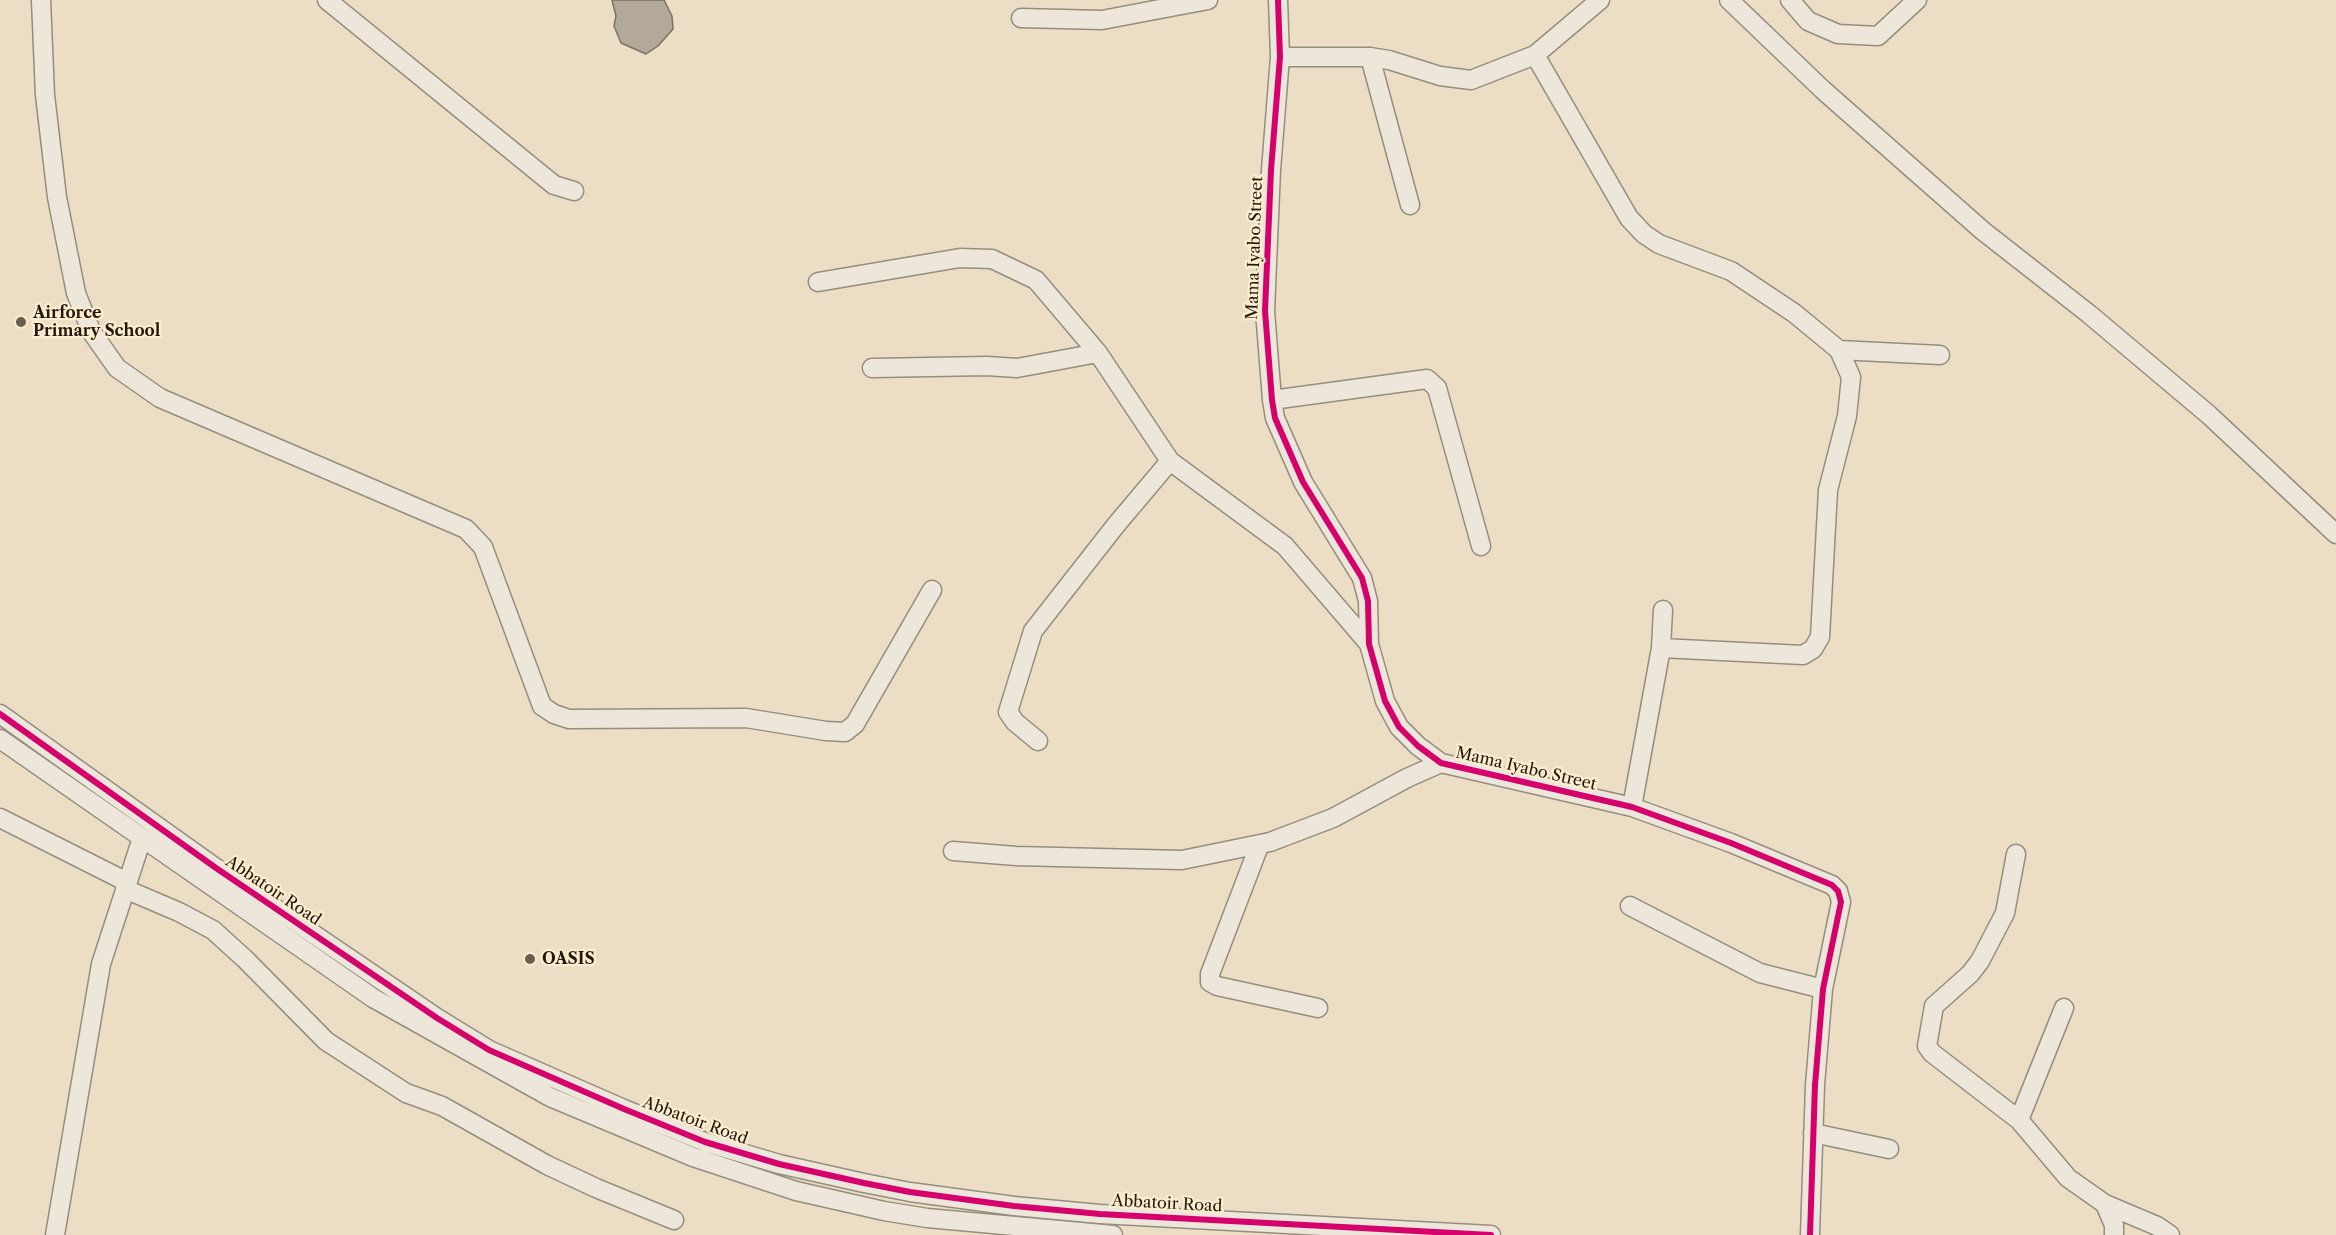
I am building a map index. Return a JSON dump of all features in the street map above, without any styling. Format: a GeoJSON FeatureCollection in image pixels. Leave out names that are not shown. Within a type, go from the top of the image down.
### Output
{"type":"FeatureCollection","features":[{"type":"Feature","properties":{"kind":"street"},"geometry":{"type":"LineString","coordinates":[[41,0],[45,95],[54,175],[76,293],[91,331],[117,368],[160,398],[466,529],[483,547],[542,706],[554,714],[568,719],[746,718],[826,732],[845,732],[855,724],[932,590]]}},
{"type":"Feature","properties":{"kind":"street"},"geometry":{"type":"LineString","coordinates":[[327,0],[554,185],[574,192]]}},
{"type":"Feature","properties":{"kind":"street"},"geometry":{"type":"LineString","coordinates":[[1021,18],[1102,20],[1208,0]]}},
{"type":"Feature","properties":{"kind":"street","name":"Mama Iyabo Street"},"geometry":{"type":"LineString","coordinates":[[1278,0],[1280,57],[1271,170],[1265,311],[1272,400],[1275,418],[1303,482],[1362,578],[1368,601],[1369,644],[1385,701],[1399,727],[1418,746],[1441,763],[1632,807],[1731,843],[1832,885],[1838,891],[1841,902],[1823,989],[1815,1085],[1809,1235]]}},
{"type":"Feature","properties":{"kind":"street"},"geometry":{"type":"LineString","coordinates":[[1280,57],[1370,57],[1389,60],[1440,76],[1471,80],[1535,55],[1600,0]]}},
{"type":"Feature","properties":{"kind":"street"},"geometry":{"type":"LineString","coordinates":[[1729,0],[1823,90],[1983,231],[2089,314],[2209,415],[2336,534]]}},
{"type":"Feature","properties":{"kind":"street"},"geometry":{"type":"LineString","coordinates":[[1790,0],[1808,21],[1838,34],[1878,36],[1917,0]]}},
{"type":"Feature","properties":{"kind":"street"},"geometry":{"type":"LineString","coordinates":[[1535,55],[1629,219],[1644,234],[1659,244],[1731,271],[1794,314],[1839,351],[1851,377],[1847,416],[1828,490],[1820,637],[1813,649],[1803,655],[1661,648]]}},
{"type":"Feature","properties":{"kind":"street"},"geometry":{"type":"LineString","coordinates":[[1370,57],[1410,205]]}},
{"type":"Feature","properties":{"kind":"street"},"geometry":{"type":"LineString","coordinates":[[818,282],[960,258],[992,259],[1036,280],[1098,353],[1170,461],[1285,546],[1369,644]]}},
{"type":"Feature","properties":{"kind":"street"},"geometry":{"type":"LineString","coordinates":[[1839,351],[1940,355]]}},
{"type":"Feature","properties":{"kind":"street"},"geometry":{"type":"LineString","coordinates":[[872,369],[987,366],[1017,368],[1098,353]]}},
{"type":"Feature","properties":{"kind":"street"},"geometry":{"type":"LineString","coordinates":[[1272,400],[1427,379],[1437,388],[1481,546]]}},
{"type":"Feature","properties":{"kind":"street"},"geometry":{"type":"LineString","coordinates":[[1038,741],[1015,722],[1008,712],[1033,631],[1116,525],[1170,461]]}},
{"type":"Feature","properties":{"kind":"street"},"geometry":{"type":"LineString","coordinates":[[1632,807],[1661,648],[1663,610]]}},
{"type":"Feature","properties":{"kind":"street","name":"Abbatoir Road"},"geometry":{"type":"LineString","coordinates":[[0,714],[216,868],[437,1018],[481,1045],[521,1066],[705,1142],[778,1164],[864,1183],[910,1192],[1014,1206],[1100,1214],[1491,1235]]}},
{"type":"Feature","properties":{"kind":"street","name":"Abbatoir Road"},"geometry":{"type":"LineString","coordinates":[[0,739],[373,998],[550,1097],[693,1157],[796,1191],[884,1211],[927,1218],[1113,1235]]}},
{"type":"Feature","properties":{"kind":"street"},"geometry":{"type":"LineString","coordinates":[[953,851],[1016,856],[1182,860],[1259,846],[1333,818],[1407,778],[1441,763]]}},
{"type":"Feature","properties":{"kind":"street"},"geometry":{"type":"LineString","coordinates":[[0,818],[213,930],[326,1041],[406,1093],[442,1106],[548,1165],[596,1188],[674,1220]]}},
{"type":"Feature","properties":{"kind":"street"},"geometry":{"type":"LineString","coordinates":[[56,1235],[101,964],[142,838]]}},
{"type":"Feature","properties":{"kind":"street"},"geometry":{"type":"LineString","coordinates":[[1259,846],[1210,974],[1210,982],[1217,986],[1318,1008]]}},
{"type":"Feature","properties":{"kind":"street"},"geometry":{"type":"LineString","coordinates":[[2016,854],[2005,913],[1980,961],[1970,974],[1934,1006],[1927,1046],[1932,1053],[2019,1120],[2043,1152],[2068,1178],[2105,1204],[2157,1226],[2170,1235]]}},
{"type":"Feature","properties":{"kind":"street"},"geometry":{"type":"LineString","coordinates":[[1630,906],[1760,973],[1823,989]]}},
{"type":"Feature","properties":{"kind":"street"},"geometry":{"type":"LineString","coordinates":[[2019,1120],[2064,1008]]}},
{"type":"Feature","properties":{"kind":"street"},"geometry":{"type":"LineString","coordinates":[[1813,1133],[1889,1149]]}},
{"type":"Feature","properties":{"kind":"street"},"geometry":{"type":"LineString","coordinates":[[2105,1204],[2110,1211],[2114,1235]]}},
{"type":"Feature","properties":{"kind":"building"},"geometry":{"type":"Polygon","coordinates":[[[612,0],[664,0],[672,16],[673,29],[658,46],[646,54],[621,43],[614,26],[616,16],[612,0]]]}},
{"type":"Feature","properties":{"kind":"cycle path"},"geometry":{"type":"LineString","coordinates":[[1278,0],[1280,57],[1271,170],[1265,311],[1272,400],[1275,418],[1303,482],[1362,578],[1368,601],[1369,644],[1385,701],[1399,727],[1418,746],[1441,763],[1632,807],[1731,843],[1832,885],[1838,891],[1841,902],[1823,989],[1815,1085],[1810,1235]]}},
{"type":"Feature","properties":{"kind":"cycle path"},"geometry":{"type":"LineString","coordinates":[[0,714],[216,868],[437,1018],[489,1050],[705,1142],[779,1164],[864,1183],[910,1192],[1014,1206],[1100,1214],[1491,1235]]}},
{"type":"Feature","properties":{"kind":"place","name":"Airforce Primary School"},"geometry":{"type":"Point","coordinates":[21,322]}},
{"type":"Feature","properties":{"kind":"place","name":"OASIS"},"geometry":{"type":"Point","coordinates":[530,959]}}]}
